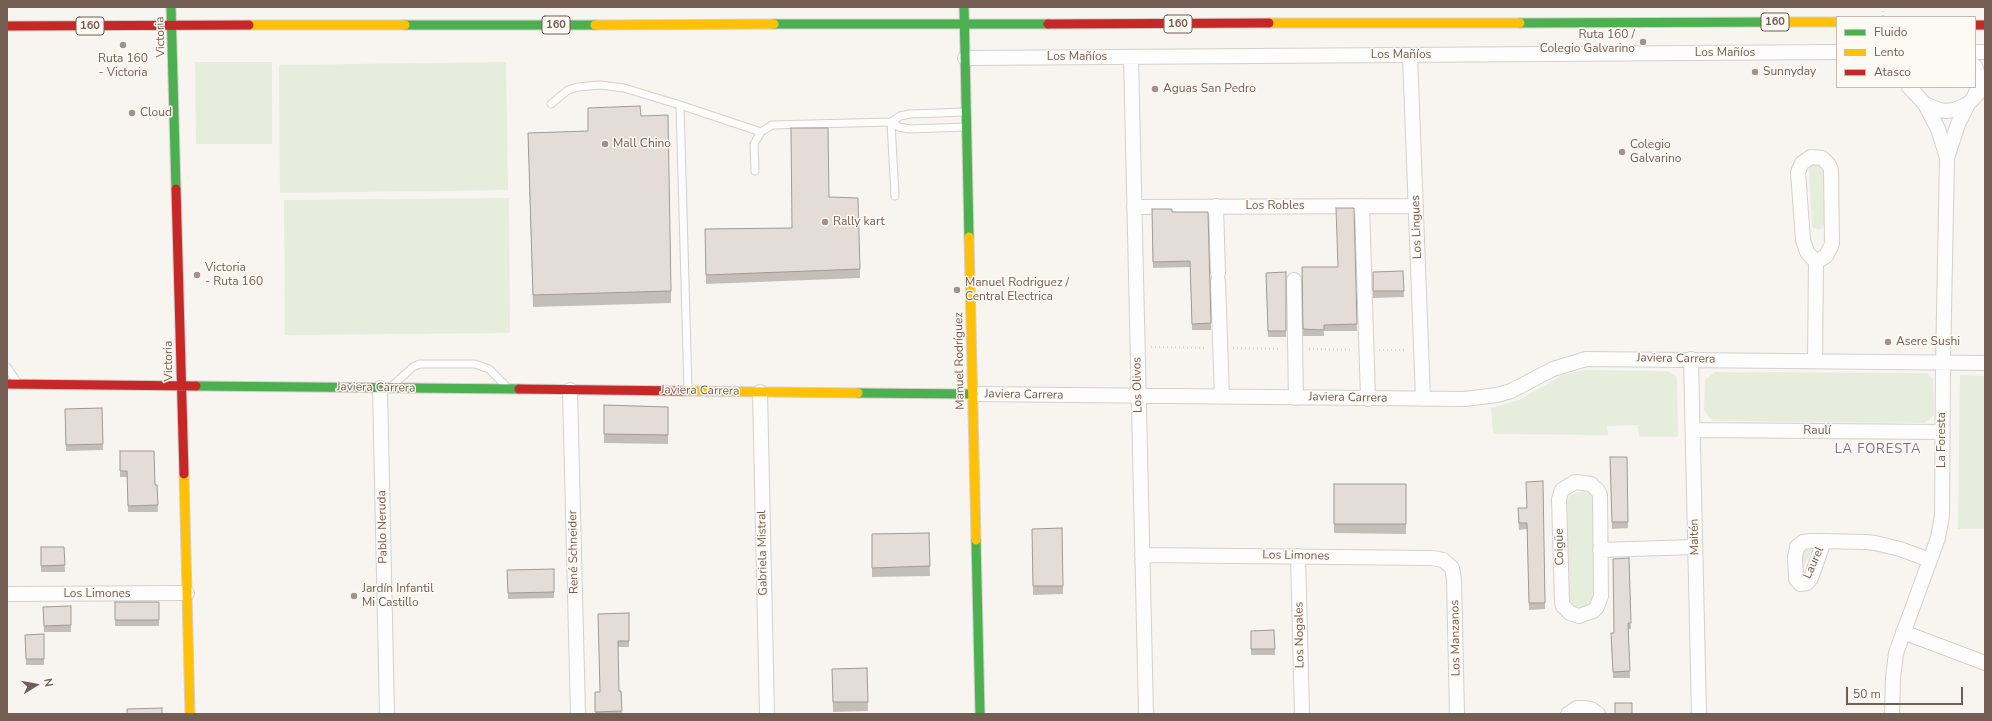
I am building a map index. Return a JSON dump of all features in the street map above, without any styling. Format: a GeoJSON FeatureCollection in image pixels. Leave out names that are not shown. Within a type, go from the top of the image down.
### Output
{"type":"FeatureCollection","features":[{"type":"Feature","properties":{"kind":"main road","name":"Victoria"},"geometry":{"type":"LineString","coordinates":[[172,7],[190,714]]}},
{"type":"Feature","properties":{"kind":"main road","name":"Manuel Rodríguez"},"geometry":{"type":"LineString","coordinates":[[964,7],[980,714]]}},
{"type":"Feature","properties":{"kind":"main road","name":"160"},"geometry":{"type":"LineString","coordinates":[[7,26],[1836,22]]}},
{"type":"Feature","properties":{"kind":"main road","name":"Javiera Carrera"},"geometry":{"type":"LineString","coordinates":[[7,384],[973,394]]}},
{"type":"Feature","properties":{"kind":"street","name":"Los Mañíos"},"geometry":{"type":"LineString","coordinates":[[965,58],[1836,52]]}},
{"type":"Feature","properties":{"kind":"street","name":"Los Lingues"},"geometry":{"type":"LineString","coordinates":[[1410,55],[1424,399]]}},
{"type":"Feature","properties":{"kind":"street","name":"Los Olivos"},"geometry":{"type":"LineString","coordinates":[[1131,57],[1146,714]]}},
{"type":"Feature","properties":{"kind":"street","name":"La Foresta"},"geometry":{"type":"LineString","coordinates":[[1892,714],[1893,665],[1903,632],[1938,538],[1942,516],[1947,158],[1958,124],[1979,84],[1979,77],[1976,69]]}},
{"type":"Feature","properties":{"kind":"street","name":"La Foresta"},"geometry":{"type":"LineString","coordinates":[[1925,104],[1939,110],[1954,110],[1971,100],[1985,86]]}},
{"type":"Feature","properties":{"kind":"street","name":"La Foresta"},"geometry":{"type":"LineString","coordinates":[[1912,89],[1925,104],[1938,129],[1947,158]]}},
{"type":"Feature","properties":{"kind":"street"},"geometry":{"type":"LineString","coordinates":[[1815,361],[1816,262],[1807,252],[1803,240],[1798,172],[1799,166],[1804,160],[1817,157],[1826,161],[1831,170],[1832,239],[1828,253],[1816,262]]}},
{"type":"Feature","properties":{"kind":"street","name":"Los Robles"},"geometry":{"type":"LineString","coordinates":[[1134,206],[1416,206]]}},
{"type":"Feature","properties":{"kind":"street"},"geometry":{"type":"LineString","coordinates":[[1216,206],[1222,397]]}},
{"type":"Feature","properties":{"kind":"street"},"geometry":{"type":"LineString","coordinates":[[1362,206],[1368,398]]}},
{"type":"Feature","properties":{"kind":"street"},"geometry":{"type":"LineString","coordinates":[[1294,280],[1296,398]]}},
{"type":"Feature","properties":{"kind":"street","name":"Javiera Carrera"},"geometry":{"type":"LineString","coordinates":[[973,394],[1296,398],[1481,398],[1497,395],[1511,390],[1553,369],[1586,359],[1985,363]]}},
{"type":"Feature","properties":{"kind":"street","name":"Maitén"},"geometry":{"type":"LineString","coordinates":[[1691,359],[1699,714]]}},
{"type":"Feature","properties":{"kind":"street","name":"Pablo Neruda"},"geometry":{"type":"LineString","coordinates":[[384,388],[387,714]]}},
{"type":"Feature","properties":{"kind":"street","name":"René Schneider"},"geometry":{"type":"LineString","coordinates":[[570,390],[578,714]]}},
{"type":"Feature","properties":{"kind":"street","name":"Gabriela Mistral"},"geometry":{"type":"LineString","coordinates":[[760,392],[768,714]]}},
{"type":"Feature","properties":{"kind":"street","name":"Raulí"},"geometry":{"type":"LineString","coordinates":[[1693,430],[1942,432]]}},
{"type":"Feature","properties":{"kind":"street","name":"Coigüe"},"geometry":{"type":"LineString","coordinates":[[1586,482],[1591,484],[1598,491],[1600,550],[1600,602],[1589,614],[1579,616],[1570,613],[1563,606],[1562,602],[1559,499],[1562,490],[1570,484],[1586,482]]}},
{"type":"Feature","properties":{"kind":"street","name":"Laurel"},"geometry":{"type":"LineString","coordinates":[[1824,541],[1884,544],[1930,560]]}},
{"type":"Feature","properties":{"kind":"street"},"geometry":{"type":"LineString","coordinates":[[1600,550],[1695,547]]}},
{"type":"Feature","properties":{"kind":"street","name":"Los Limones"},"geometry":{"type":"LineString","coordinates":[[1142,555],[1438,558],[1448,564]]}},
{"type":"Feature","properties":{"kind":"street","name":"Los Nogales"},"geometry":{"type":"LineString","coordinates":[[1298,556],[1302,714]]}},
{"type":"Feature","properties":{"kind":"street","name":"Los Manzanos"},"geometry":{"type":"LineString","coordinates":[[1448,564],[1454,573],[1458,714]]}},
{"type":"Feature","properties":{"kind":"street","name":"Los Limones"},"geometry":{"type":"LineString","coordinates":[[7,594],[187,593]]}},
{"type":"Feature","properties":{"kind":"street"},"geometry":{"type":"LineString","coordinates":[[1903,632],[1985,663]]}},
{"type":"Feature","properties":{"kind":"street"},"geometry":{"type":"LineString","coordinates":[[1568,714],[1577,708],[1584,708],[1592,709],[1598,714]]}},
{"type":"Feature","properties":{"kind":"street"},"geometry":{"type":"LineString","coordinates":[[1879,714],[1892,714]]}},
{"type":"Feature","properties":{"kind":"lane"},"geometry":{"type":"LineString","coordinates":[[551,104],[556,98],[568,90],[600,85],[624,88],[680,104],[761,132]]}},
{"type":"Feature","properties":{"kind":"lane"},"geometry":{"type":"LineString","coordinates":[[680,104],[688,391]]}},
{"type":"Feature","properties":{"kind":"lane"},"geometry":{"type":"LineString","coordinates":[[891,122],[900,116],[910,114],[966,112]]}},
{"type":"Feature","properties":{"kind":"lane"},"geometry":{"type":"LineString","coordinates":[[891,122],[895,196]]}},
{"type":"Feature","properties":{"kind":"lane"},"geometry":{"type":"LineString","coordinates":[[754,171],[754,144],[761,132],[772,125],[891,122],[910,129],[966,127]]}},
{"type":"Feature","properties":{"kind":"lane"},"geometry":{"type":"LineString","coordinates":[[384,388],[416,365],[475,364],[489,369],[509,389]]}},
{"type":"Feature","properties":{"kind":"lane"},"geometry":{"type":"LineString","coordinates":[[7,367],[18,384]]}},
{"type":"Feature","properties":{"kind":"green space"},"geometry":{"type":"Polygon","coordinates":[[[195,62],[272,62],[272,144],[196,144],[195,62]]]}},
{"type":"Feature","properties":{"kind":"green space"},"geometry":{"type":"Polygon","coordinates":[[[506,62],[508,190],[280,193],[279,65],[506,62]]]}},
{"type":"Feature","properties":{"kind":"green space"},"geometry":{"type":"Polygon","coordinates":[[[1818,163],[1825,169],[1826,220],[1822,229],[1818,230],[1812,227],[1809,170],[1811,166],[1818,163]]]}},
{"type":"Feature","properties":{"kind":"green space"},"geometry":{"type":"Polygon","coordinates":[[[509,198],[510,333],[285,335],[284,200],[509,198]]]}},
{"type":"Feature","properties":{"kind":"green space"},"geometry":{"type":"Polygon","coordinates":[[[1584,370],[1667,371],[1677,377],[1678,437],[1639,437],[1638,425],[1607,426],[1608,435],[1493,434],[1491,408],[1519,400],[1563,375],[1584,370]]]}},
{"type":"Feature","properties":{"kind":"green space"},"geometry":{"type":"Polygon","coordinates":[[[1715,372],[1927,373],[1933,379],[1934,415],[1925,423],[1712,421],[1704,410],[1705,380],[1715,372]]]}},
{"type":"Feature","properties":{"kind":"green space"},"geometry":{"type":"Polygon","coordinates":[[[1960,375],[1985,376],[1985,529],[1958,529],[1960,375]]]}},
{"type":"Feature","properties":{"kind":"green space"},"geometry":{"type":"Polygon","coordinates":[[[1584,491],[1590,494],[1593,500],[1594,588],[1593,603],[1581,611],[1573,606],[1568,597],[1567,501],[1570,495],[1584,491]]]}},
{"type":"Feature","properties":{"kind":"green space"},"geometry":{"type":"Polygon","coordinates":[[[1814,546],[1800,574],[1800,547],[1814,546]]]}},
{"type":"Feature","properties":{"kind":"building"},"geometry":{"type":"Polygon","coordinates":[[[640,106],[641,116],[668,115],[671,291],[533,295],[528,133],[588,131],[588,108],[640,106]]]}},
{"type":"Feature","properties":{"kind":"building","name":"Rally kart"},"geometry":{"type":"Polygon","coordinates":[[[791,128],[828,128],[829,197],[858,198],[860,269],[706,275],[705,229],[792,228],[791,128]]]}},
{"type":"Feature","properties":{"kind":"building"},"geometry":{"type":"Polygon","coordinates":[[[1336,208],[1354,208],[1357,324],[1324,325],[1324,330],[1303,329],[1302,267],[1338,267],[1336,208]]]}},
{"type":"Feature","properties":{"kind":"building"},"geometry":{"type":"Polygon","coordinates":[[[1152,209],[1172,209],[1172,212],[1208,212],[1211,323],[1192,324],[1190,261],[1153,262],[1152,209]]]}},
{"type":"Feature","properties":{"kind":"building"},"geometry":{"type":"Polygon","coordinates":[[[1403,271],[1404,291],[1373,291],[1373,272],[1403,271]]]}},
{"type":"Feature","properties":{"kind":"building"},"geometry":{"type":"Polygon","coordinates":[[[1286,272],[1286,331],[1268,331],[1266,273],[1286,272]]]}},
{"type":"Feature","properties":{"kind":"building"},"geometry":{"type":"Polygon","coordinates":[[[604,405],[668,407],[668,435],[604,434],[604,405]]]}},
{"type":"Feature","properties":{"kind":"building"},"geometry":{"type":"Polygon","coordinates":[[[102,408],[103,444],[66,445],[65,409],[102,408]]]}},
{"type":"Feature","properties":{"kind":"building"},"geometry":{"type":"Polygon","coordinates":[[[120,451],[154,451],[155,485],[157,485],[158,505],[128,506],[127,471],[120,471],[120,451]]]}},
{"type":"Feature","properties":{"kind":"building"},"geometry":{"type":"Polygon","coordinates":[[[1610,457],[1627,457],[1628,522],[1612,522],[1610,457]]]}},
{"type":"Feature","properties":{"kind":"building"},"geometry":{"type":"Polygon","coordinates":[[[1543,481],[1545,603],[1529,603],[1527,523],[1519,523],[1518,508],[1527,508],[1526,482],[1543,481]]]}},
{"type":"Feature","properties":{"kind":"building"},"geometry":{"type":"Polygon","coordinates":[[[1334,484],[1406,484],[1406,524],[1334,524],[1334,484]]]}},
{"type":"Feature","properties":{"kind":"building"},"geometry":{"type":"Polygon","coordinates":[[[1062,528],[1063,586],[1033,586],[1032,529],[1062,528]]]}},
{"type":"Feature","properties":{"kind":"building"},"geometry":{"type":"Polygon","coordinates":[[[929,533],[930,566],[872,568],[872,534],[929,533]]]}},
{"type":"Feature","properties":{"kind":"building"},"geometry":{"type":"Polygon","coordinates":[[[41,547],[64,547],[65,565],[41,566],[41,547]]]}},
{"type":"Feature","properties":{"kind":"building"},"geometry":{"type":"Polygon","coordinates":[[[1629,558],[1631,623],[1628,623],[1630,671],[1613,672],[1611,633],[1614,633],[1613,559],[1629,558]]]}},
{"type":"Feature","properties":{"kind":"building"},"geometry":{"type":"Polygon","coordinates":[[[554,569],[554,592],[508,593],[507,570],[554,569]]]}},
{"type":"Feature","properties":{"kind":"building"},"geometry":{"type":"Polygon","coordinates":[[[115,602],[159,602],[159,620],[115,620],[115,602]]]}},
{"type":"Feature","properties":{"kind":"building"},"geometry":{"type":"Polygon","coordinates":[[[71,606],[71,625],[44,626],[43,607],[71,606]]]}},
{"type":"Feature","properties":{"kind":"building"},"geometry":{"type":"Polygon","coordinates":[[[629,613],[629,641],[618,641],[619,691],[621,691],[622,711],[595,712],[595,692],[600,692],[598,614],[629,613]]]}},
{"type":"Feature","properties":{"kind":"building"},"geometry":{"type":"Polygon","coordinates":[[[1274,630],[1275,649],[1251,649],[1251,631],[1274,630]]]}},
{"type":"Feature","properties":{"kind":"building"},"geometry":{"type":"Polygon","coordinates":[[[44,634],[44,659],[26,659],[25,635],[44,634]]]}},
{"type":"Feature","properties":{"kind":"building"},"geometry":{"type":"Polygon","coordinates":[[[867,668],[868,702],[833,702],[832,669],[867,668]]]}},
{"type":"Feature","properties":{"kind":"building"},"geometry":{"type":"Polygon","coordinates":[[[1615,703],[1632,703],[1632,714],[1615,714],[1615,703]]]}},
{"type":"Feature","properties":{"kind":"building"},"geometry":{"type":"Polygon","coordinates":[[[162,708],[162,714],[127,714],[127,709],[162,708]]]}},
{"type":"Feature","properties":{"kind":"traffic: fast"},"geometry":{"type":"LineString","coordinates":[[171,7],[176,189]]}},
{"type":"Feature","properties":{"kind":"traffic: fast"},"geometry":{"type":"LineString","coordinates":[[964,7],[969,237]]}},
{"type":"Feature","properties":{"kind":"traffic: fast"},"geometry":{"type":"LineString","coordinates":[[1520,23],[1783,22]]}},
{"type":"Feature","properties":{"kind":"traffic: fast"},"geometry":{"type":"LineString","coordinates":[[774,24],[1048,24]]}},
{"type":"Feature","properties":{"kind":"traffic: fast"},"geometry":{"type":"LineString","coordinates":[[405,25],[595,25]]}},
{"type":"Feature","properties":{"kind":"traffic: fast"},"geometry":{"type":"LineString","coordinates":[[196,386],[519,389]]}},
{"type":"Feature","properties":{"kind":"traffic: fast"},"geometry":{"type":"LineString","coordinates":[[858,393],[973,394]]}},
{"type":"Feature","properties":{"kind":"traffic: fast"},"geometry":{"type":"LineString","coordinates":[[976,540],[980,714]]}},
{"type":"Feature","properties":{"kind":"traffic: slow"},"geometry":{"type":"LineString","coordinates":[[1783,22],[1836,22]]}},
{"type":"Feature","properties":{"kind":"traffic: slow"},"geometry":{"type":"LineString","coordinates":[[1269,23],[1520,23]]}},
{"type":"Feature","properties":{"kind":"traffic: slow"},"geometry":{"type":"LineString","coordinates":[[595,25],[774,24]]}},
{"type":"Feature","properties":{"kind":"traffic: slow"},"geometry":{"type":"LineString","coordinates":[[249,25],[405,25]]}},
{"type":"Feature","properties":{"kind":"traffic: slow"},"geometry":{"type":"LineString","coordinates":[[969,237],[976,540]]}},
{"type":"Feature","properties":{"kind":"traffic: slow"},"geometry":{"type":"LineString","coordinates":[[683,391],[858,393]]}},
{"type":"Feature","properties":{"kind":"traffic: slow"},"geometry":{"type":"LineString","coordinates":[[184,474],[190,714]]}},
{"type":"Feature","properties":{"kind":"traffic: jam"},"geometry":{"type":"LineString","coordinates":[[1048,24],[1269,23]]}},
{"type":"Feature","properties":{"kind":"traffic: jam"},"geometry":{"type":"LineString","coordinates":[[7,26],[249,25]]}},
{"type":"Feature","properties":{"kind":"traffic: jam"},"geometry":{"type":"LineString","coordinates":[[1976,25],[1985,25]]}},
{"type":"Feature","properties":{"kind":"traffic: jam"},"geometry":{"type":"LineString","coordinates":[[176,189],[184,474]]}},
{"type":"Feature","properties":{"kind":"traffic: jam"},"geometry":{"type":"LineString","coordinates":[[7,384],[196,386]]}},
{"type":"Feature","properties":{"kind":"traffic: jam"},"geometry":{"type":"LineString","coordinates":[[519,389],[683,391]]}},
{"type":"Feature","properties":{"kind":"place","name":"Ruta 160 / Colegio Galvarino"},"geometry":{"type":"Point","coordinates":[1643,42]}},
{"type":"Feature","properties":{"kind":"place","name":"Ruta 160 - Victoria"},"geometry":{"type":"Point","coordinates":[123,45]}},
{"type":"Feature","properties":{"kind":"place","name":"Sunnyday"},"geometry":{"type":"Point","coordinates":[1755,72]}},
{"type":"Feature","properties":{"kind":"place","name":"Aguas San Pedro"},"geometry":{"type":"Point","coordinates":[1155,89]}},
{"type":"Feature","properties":{"kind":"place","name":"Cloud"},"geometry":{"type":"Point","coordinates":[132,113]}},
{"type":"Feature","properties":{"kind":"place","name":"Mall Chino"},"geometry":{"type":"Point","coordinates":[605,144]}},
{"type":"Feature","properties":{"kind":"place","name":"Colegio Galvarino"},"geometry":{"type":"Point","coordinates":[1622,152]}},
{"type":"Feature","properties":{"kind":"place","name":"Rally kart"},"geometry":{"type":"Point","coordinates":[825,222]}},
{"type":"Feature","properties":{"kind":"place","name":"Victoria - Ruta 160"},"geometry":{"type":"Point","coordinates":[197,275]}},
{"type":"Feature","properties":{"kind":"place","name":"Manuel Rodriguez / Central Electrica"},"geometry":{"type":"Point","coordinates":[957,290]}},
{"type":"Feature","properties":{"kind":"place","name":"Asere Sushi"},"geometry":{"type":"Point","coordinates":[1888,342]}},
{"type":"Feature","properties":{"kind":"place","name":"Jardín Infantil Mi Castillo"},"geometry":{"type":"Point","coordinates":[354,596]}},
{"type":"Feature","properties":{"kind":"district","name":"LA FORESTA"},"geometry":{"type":"Point","coordinates":[1878,450]}}]}
